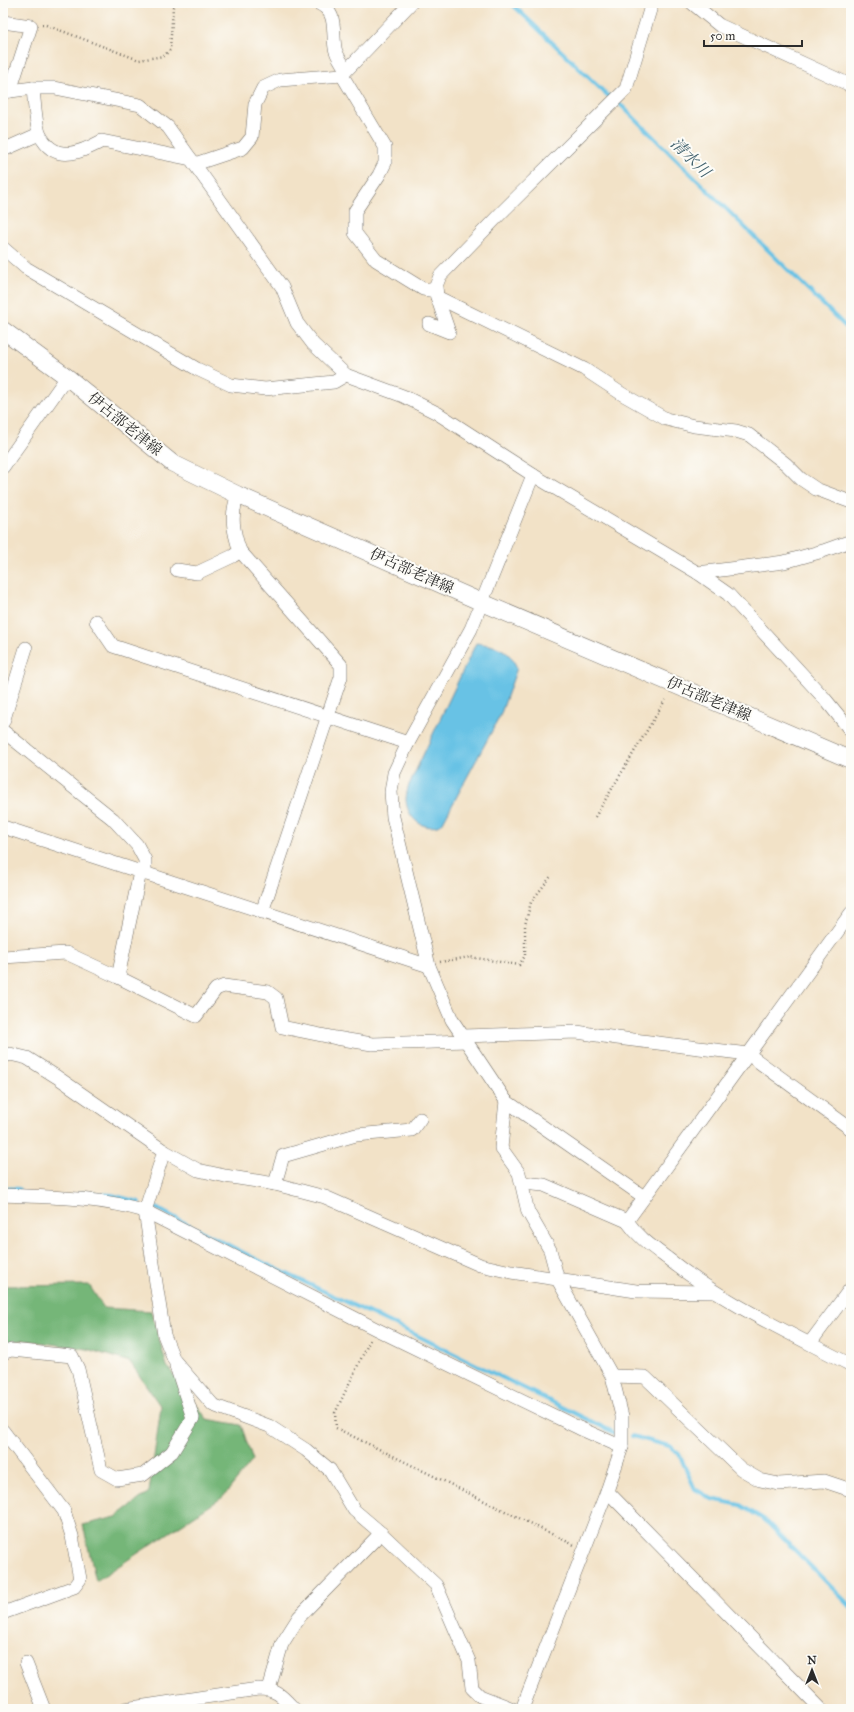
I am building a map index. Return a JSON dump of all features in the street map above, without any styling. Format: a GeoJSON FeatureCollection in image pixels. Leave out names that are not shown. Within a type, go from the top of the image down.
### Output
{"type":"FeatureCollection","features":[{"type":"Feature","properties":{"kind":"main road","name":"伊古部老津線"},"geometry":{"type":"LineString","coordinates":[[3,330],[67,377],[172,463],[238,495],[481,602],[851,760]]}},
{"type":"Feature","properties":{"kind":"street"},"geometry":{"type":"LineString","coordinates":[[318,3],[324,6],[334,21],[335,49],[344,73],[385,147],[385,164],[380,175],[355,211],[355,233],[376,260],[423,289],[437,294],[584,369],[622,394],[666,419],[694,426],[749,434],[786,464],[801,479],[816,489],[851,502]]}},
{"type":"Feature","properties":{"kind":"street"},"geometry":{"type":"LineString","coordinates":[[33,88],[39,134],[51,149],[69,155],[86,150],[102,141],[193,161],[243,148],[252,138],[255,104],[263,88],[280,80],[344,73],[411,3]]}},
{"type":"Feature","properties":{"kind":"street"},"geometry":{"type":"LineString","coordinates":[[429,324],[449,332],[437,294],[436,286],[440,276],[502,212],[626,90],[652,3]]}},
{"type":"Feature","properties":{"kind":"street"},"geometry":{"type":"LineString","coordinates":[[692,3],[719,25],[848,84],[851,87]]}},
{"type":"Feature","properties":{"kind":"street"},"geometry":{"type":"LineString","coordinates":[[3,22],[31,26],[6,92],[33,88],[55,88],[140,105],[168,127],[282,287],[297,323],[313,344],[346,375],[403,396],[437,413],[533,475],[698,573],[728,594],[825,699],[851,731]]}},
{"type":"Feature","properties":{"kind":"street"},"geometry":{"type":"LineString","coordinates":[[3,150],[39,134]]}},
{"type":"Feature","properties":{"kind":"street"},"geometry":{"type":"LineString","coordinates":[[3,248],[26,268],[197,369],[231,385],[265,389],[334,382],[346,375]]}},
{"type":"Feature","properties":{"kind":"street"},"geometry":{"type":"LineString","coordinates":[[3,467],[67,377]]}},
{"type":"Feature","properties":{"kind":"street"},"geometry":{"type":"LineString","coordinates":[[533,475],[471,629],[408,743],[394,773],[391,792],[393,817],[429,966],[452,1020],[466,1038],[506,1101],[644,1197]]}},
{"type":"Feature","properties":{"kind":"street"},"geometry":{"type":"LineString","coordinates":[[238,495],[233,507],[234,533],[240,551],[341,665],[341,677],[262,912]]}},
{"type":"Feature","properties":{"kind":"street"},"geometry":{"type":"LineString","coordinates":[[698,573],[784,562],[851,541]]}},
{"type":"Feature","properties":{"kind":"street"},"geometry":{"type":"LineString","coordinates":[[177,570],[197,573],[233,556],[240,551]]}},
{"type":"Feature","properties":{"kind":"street"},"geometry":{"type":"LineString","coordinates":[[96,621],[113,646],[408,743]]}},
{"type":"Feature","properties":{"kind":"street"},"geometry":{"type":"LineString","coordinates":[[3,722],[26,648]]}},
{"type":"Feature","properties":{"kind":"street"},"geometry":{"type":"LineString","coordinates":[[3,731],[113,819],[137,845],[145,860],[118,976]]}},
{"type":"Feature","properties":{"kind":"street"},"geometry":{"type":"LineString","coordinates":[[3,827],[429,966]]}},
{"type":"Feature","properties":{"kind":"street"},"geometry":{"type":"LineString","coordinates":[[627,1220],[851,913]]}},
{"type":"Feature","properties":{"kind":"street"},"geometry":{"type":"LineString","coordinates":[[3,957],[66,952],[118,976],[196,1016],[216,989],[224,986],[268,992],[276,998],[282,1027],[372,1044],[577,1032],[748,1054],[851,1129]]}},
{"type":"Feature","properties":{"kind":"street"},"geometry":{"type":"LineString","coordinates":[[3,1057],[10,1054],[27,1058],[58,1077],[164,1151],[198,1170],[275,1184],[325,1197],[480,1265],[558,1280],[636,1291],[713,1292]]}},
{"type":"Feature","properties":{"kind":"street"},"geometry":{"type":"LineString","coordinates":[[506,1101],[501,1148],[519,1173],[528,1212],[550,1250],[558,1280],[612,1376],[622,1416],[622,1447],[607,1491],[522,1709]]}},
{"type":"Feature","properties":{"kind":"street"},"geometry":{"type":"LineString","coordinates":[[275,1184],[283,1156],[356,1135],[412,1130],[420,1119]]}},
{"type":"Feature","properties":{"kind":"street"},"geometry":{"type":"LineString","coordinates":[[3,1353],[11,1350],[72,1356],[78,1369],[101,1470],[117,1478],[143,1475],[172,1452],[193,1418],[164,1335],[145,1211],[164,1151]]}},
{"type":"Feature","properties":{"kind":"street"},"geometry":{"type":"LineString","coordinates":[[522,1183],[544,1185],[627,1220],[636,1233],[713,1292],[851,1364]]}},
{"type":"Feature","properties":{"kind":"street"},"geometry":{"type":"LineString","coordinates":[[3,1194],[82,1198],[145,1211],[376,1329],[578,1428],[622,1447]]}},
{"type":"Feature","properties":{"kind":"street"},"geometry":{"type":"LineString","coordinates":[[810,1343],[851,1288]]}},
{"type":"Feature","properties":{"kind":"street"},"geometry":{"type":"LineString","coordinates":[[174,1360],[213,1404],[269,1426],[306,1450],[330,1470],[354,1510],[382,1533],[436,1586],[469,1661],[472,1688],[480,1696],[512,1709]]}},
{"type":"Feature","properties":{"kind":"street"},"geometry":{"type":"LineString","coordinates":[[612,1376],[644,1378],[741,1469],[760,1480],[779,1484],[824,1481],[851,1490]]}},
{"type":"Feature","properties":{"kind":"street"},"geometry":{"type":"LineString","coordinates":[[3,1432],[64,1511],[72,1536],[80,1579],[74,1588],[3,1613]]}},
{"type":"Feature","properties":{"kind":"street"},"geometry":{"type":"LineString","coordinates":[[607,1491],[821,1709]]}},
{"type":"Feature","properties":{"kind":"street"},"geometry":{"type":"LineString","coordinates":[[269,1689],[282,1644],[299,1617],[382,1533]]}},
{"type":"Feature","properties":{"kind":"street"},"geometry":{"type":"LineString","coordinates":[[26,1663],[44,1709]]}},
{"type":"Feature","properties":{"kind":"street"},"geometry":{"type":"LineString","coordinates":[[125,1709],[258,1688],[269,1689],[280,1694],[294,1709]]}},
{"type":"Feature","properties":{"kind":"path"},"geometry":{"type":"LineString","coordinates":[[31,26],[46,25],[139,60],[164,56],[170,50],[173,6],[176,3]]}},
{"type":"Feature","properties":{"kind":"path"},"geometry":{"type":"LineString","coordinates":[[595,817],[675,685]]}},
{"type":"Feature","properties":{"kind":"path"},"geometry":{"type":"LineString","coordinates":[[429,966],[444,960],[470,957],[519,964],[525,956],[525,925],[531,902],[552,875]]}},
{"type":"Feature","properties":{"kind":"path"},"geometry":{"type":"LineString","coordinates":[[376,1329],[335,1413],[336,1428],[583,1550]]}},
{"type":"Feature","properties":{"kind":"green space"},"geometry":{"type":"Polygon","coordinates":[[[89,1285],[104,1308],[151,1311],[167,1366],[207,1419],[241,1425],[253,1460],[223,1497],[96,1581],[83,1525],[116,1517],[149,1492],[161,1407],[130,1362],[87,1349],[23,1340],[3,1343],[3,1286],[89,1285]]]}},
{"type":"Feature","properties":{"kind":"water"},"geometry":{"type":"Polygon","coordinates":[[[476,643],[490,645],[501,649],[510,656],[517,668],[500,716],[442,824],[429,827],[418,822],[410,813],[407,807],[406,798],[408,787],[476,643]]]}},
{"type":"Feature","properties":{"kind":"waterway","name":"清水川"},"geometry":{"type":"LineString","coordinates":[[511,3],[606,94],[623,107],[851,332]]}},
{"type":"Feature","properties":{"kind":"waterway"},"geometry":{"type":"LineString","coordinates":[[3,1188],[19,1189]]}},
{"type":"Feature","properties":{"kind":"waterway"},"geometry":{"type":"LineString","coordinates":[[82,1193],[112,1195],[139,1202]]}},
{"type":"Feature","properties":{"kind":"waterway"},"geometry":{"type":"LineString","coordinates":[[154,1207],[260,1261],[416,1335],[615,1433]]}},
{"type":"Feature","properties":{"kind":"waterway"},"geometry":{"type":"LineString","coordinates":[[632,1436],[669,1446],[679,1454],[695,1489],[712,1499],[740,1505],[765,1520],[851,1607]]}}]}
